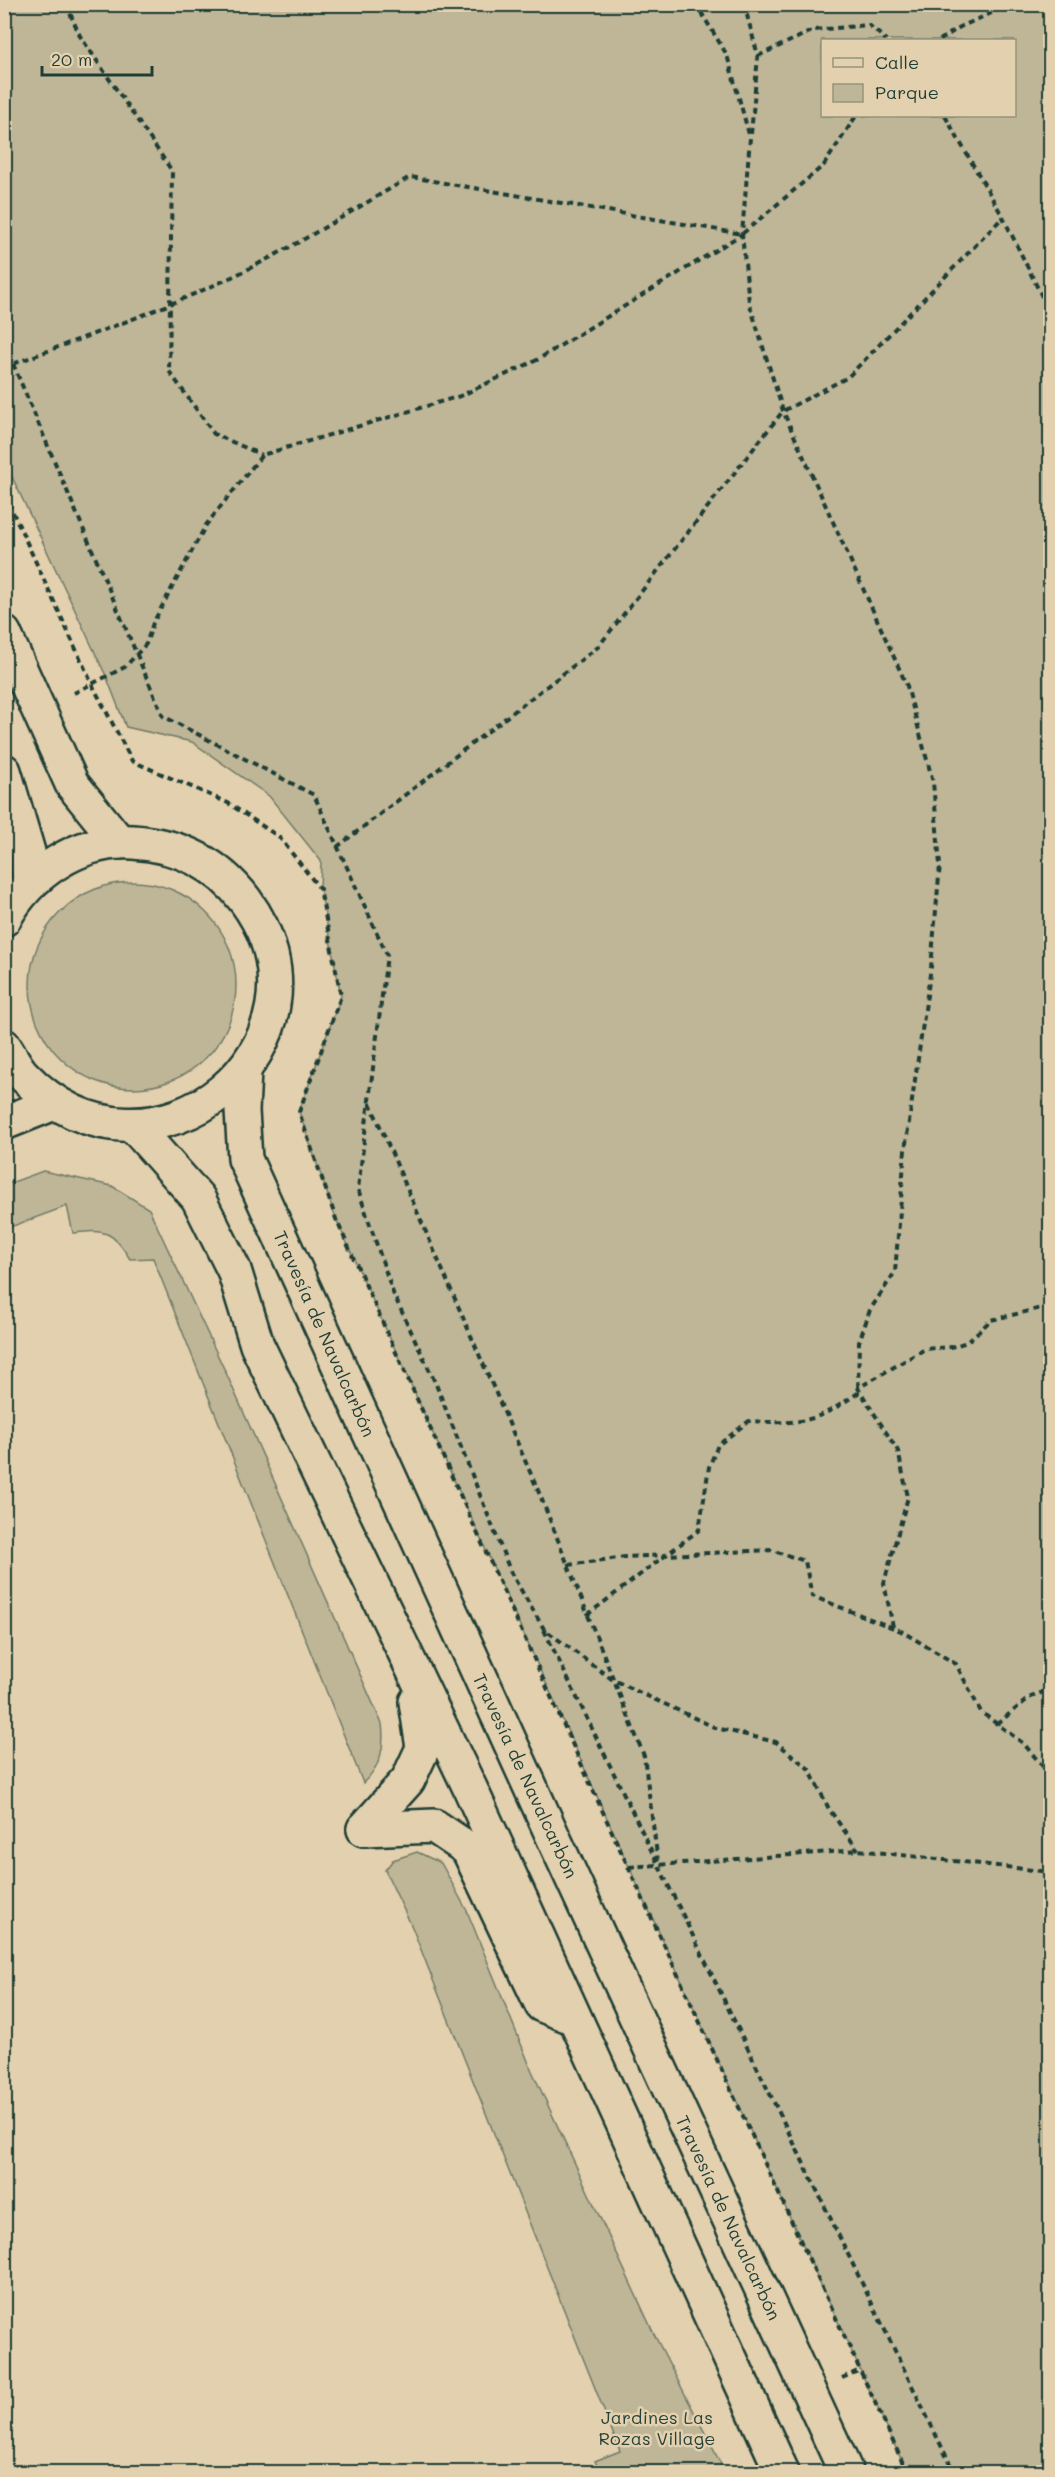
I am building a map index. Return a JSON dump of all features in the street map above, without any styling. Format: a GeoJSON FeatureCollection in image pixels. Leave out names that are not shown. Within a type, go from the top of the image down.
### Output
{"type":"FeatureCollection","features":[{"type":"Feature","properties":{"kind":"street"},"geometry":{"type":"LineString","coordinates":[[4,633],[72,784],[119,842]]}},
{"type":"Feature","properties":{"kind":"street"},"geometry":{"type":"LineString","coordinates":[[4,771],[28,852],[29,884]]}},
{"type":"Feature","properties":{"kind":"street","name":"Travesía de Navalcarbón"},"geometry":{"type":"LineString","coordinates":[[4,920],[29,884],[55,862],[86,849],[119,842],[160,844],[199,858],[232,882],[256,916],[271,954],[274,995],[264,1035],[244,1071],[213,1100],[176,1119],[134,1126],[79,1116],[54,1103],[23,1075],[4,1046]]}},
{"type":"Feature","properties":{"kind":"street","name":"Travesía de Navalcarbón"},"geometry":{"type":"LineString","coordinates":[[244,1071],[242,1111],[245,1159],[540,1809],[846,2472]]}},
{"type":"Feature","properties":{"kind":"street"},"geometry":{"type":"LineString","coordinates":[[4,1123],[54,1103]]}},
{"type":"Feature","properties":{"kind":"street"},"geometry":{"type":"LineString","coordinates":[[134,1126],[198,1198],[234,1270],[257,1345],[410,1668],[470,1788],[782,2472]]}},
{"type":"Feature","properties":{"kind":"street"},"geometry":{"type":"LineString","coordinates":[[410,1668],[423,1748],[408,1780],[364,1829],[434,1826],[468,1849],[542,2005],[574,2018]]}},
{"type":"Feature","properties":{"kind":"path"},"geometry":{"type":"LineString","coordinates":[[66,4],[80,36],[172,171],[169,371],[214,434],[262,455]]}},
{"type":"Feature","properties":{"kind":"path"},"geometry":{"type":"LineString","coordinates":[[696,4],[727,55],[750,138]]}},
{"type":"Feature","properties":{"kind":"path"},"geometry":{"type":"LineString","coordinates":[[587,1615],[699,1530],[709,1467],[718,1445],[749,1421],[795,1423],[828,1414],[858,1393],[860,1342],[870,1311],[895,1272],[905,1150],[931,967],[940,865],[933,782],[907,686],[783,411],[749,302],[742,234],[758,56],[744,4]]}},
{"type":"Feature","properties":{"kind":"path"},"geometry":{"type":"LineString","coordinates":[[942,39],[960,27],[1012,4]]}},
{"type":"Feature","properties":{"kind":"path"},"geometry":{"type":"LineString","coordinates":[[758,56],[814,30],[869,26],[885,39]]}},
{"type":"Feature","properties":{"kind":"path"},"geometry":{"type":"LineString","coordinates":[[74,693],[125,667],[146,644],[153,623],[206,525],[262,455],[460,396],[537,360],[742,234],[824,165],[855,117]]}},
{"type":"Feature","properties":{"kind":"path"},"geometry":{"type":"LineString","coordinates":[[946,117],[1003,217],[1050,314]]}},
{"type":"Feature","properties":{"kind":"path"},"geometry":{"type":"LineString","coordinates":[[13,364],[169,304],[235,275],[410,177],[742,234]]}},
{"type":"Feature","properties":{"kind":"path"},"geometry":{"type":"LineString","coordinates":[[337,847],[598,647],[783,411],[848,377],[1003,217]]}},
{"type":"Feature","properties":{"kind":"path"},"geometry":{"type":"LineString","coordinates":[[4,346],[163,716],[314,795],[387,955],[358,1190],[393,1293],[435,1382],[510,1573],[544,1629],[954,2472]]}},
{"type":"Feature","properties":{"kind":"path"},"geometry":{"type":"LineString","coordinates":[[4,493],[92,684],[132,760],[228,803],[279,837],[320,889],[341,996],[299,1112],[336,1219],[628,1867],[907,2472]]}},
{"type":"Feature","properties":{"kind":"path"},"geometry":{"type":"LineString","coordinates":[[370,1102],[540,1496],[644,1756],[658,1866]]}},
{"type":"Feature","properties":{"kind":"path"},"geometry":{"type":"LineString","coordinates":[[858,1388],[925,1349],[951,1347],[967,1342],[992,1320],[1050,1306]]}},
{"type":"Feature","properties":{"kind":"path"},"geometry":{"type":"LineString","coordinates":[[858,1388],[898,1451],[908,1497],[884,1583],[893,1628]]}},
{"type":"Feature","properties":{"kind":"path"},"geometry":{"type":"LineString","coordinates":[[568,1565],[625,1557],[771,1550],[805,1561],[813,1596],[893,1628],[956,1664],[981,1712],[1024,1744],[1050,1775]]}},
{"type":"Feature","properties":{"kind":"path"},"geometry":{"type":"LineString","coordinates":[[544,1629],[613,1680],[716,1728],[776,1742],[809,1769],[829,1809],[858,1850]]}},
{"type":"Feature","properties":{"kind":"path"},"geometry":{"type":"LineString","coordinates":[[997,1724],[1029,1698],[1050,1689]]}},
{"type":"Feature","properties":{"kind":"path"},"geometry":{"type":"LineString","coordinates":[[628,1867],[858,1850],[1050,1872]]}},
{"type":"Feature","properties":{"kind":"green space"},"geometry":{"type":"Polygon","coordinates":[[[5,4],[1050,5],[1050,2472],[907,2472],[629,1867],[336,1219],[299,1112],[341,996],[320,889],[321,861],[269,796],[192,742],[126,727],[107,678],[5,462],[5,4]]]}},
{"type":"Feature","properties":{"kind":"green space"},"geometry":{"type":"Polygon","coordinates":[[[133,882],[153,884],[172,890],[206,912],[228,946],[234,965],[236,985],[234,1005],[228,1024],[206,1058],[172,1080],[153,1086],[133,1088],[113,1086],[94,1080],[60,1058],[38,1024],[32,1005],[30,985],[32,965],[38,946],[60,912],[94,890],[113,884],[133,882]]]}},
{"type":"Feature","properties":{"kind":"green space"},"geometry":{"type":"Polygon","coordinates":[[[43,1171],[112,1186],[149,1209],[227,1375],[382,1724],[383,1741],[378,1763],[363,1783],[153,1258],[130,1259],[113,1237],[101,1232],[73,1233],[67,1206],[5,1229],[5,1185],[43,1171]]]}},
{"type":"Feature","properties":{"kind":"green space","name":"Jardines Las Rozas Village"},"geometry":{"type":"Polygon","coordinates":[[[417,1852],[441,1863],[467,1911],[532,2071],[654,2334],[725,2472],[600,2472],[595,2461],[620,2451],[412,1927],[385,1870],[393,1860],[417,1852]]]}}]}
